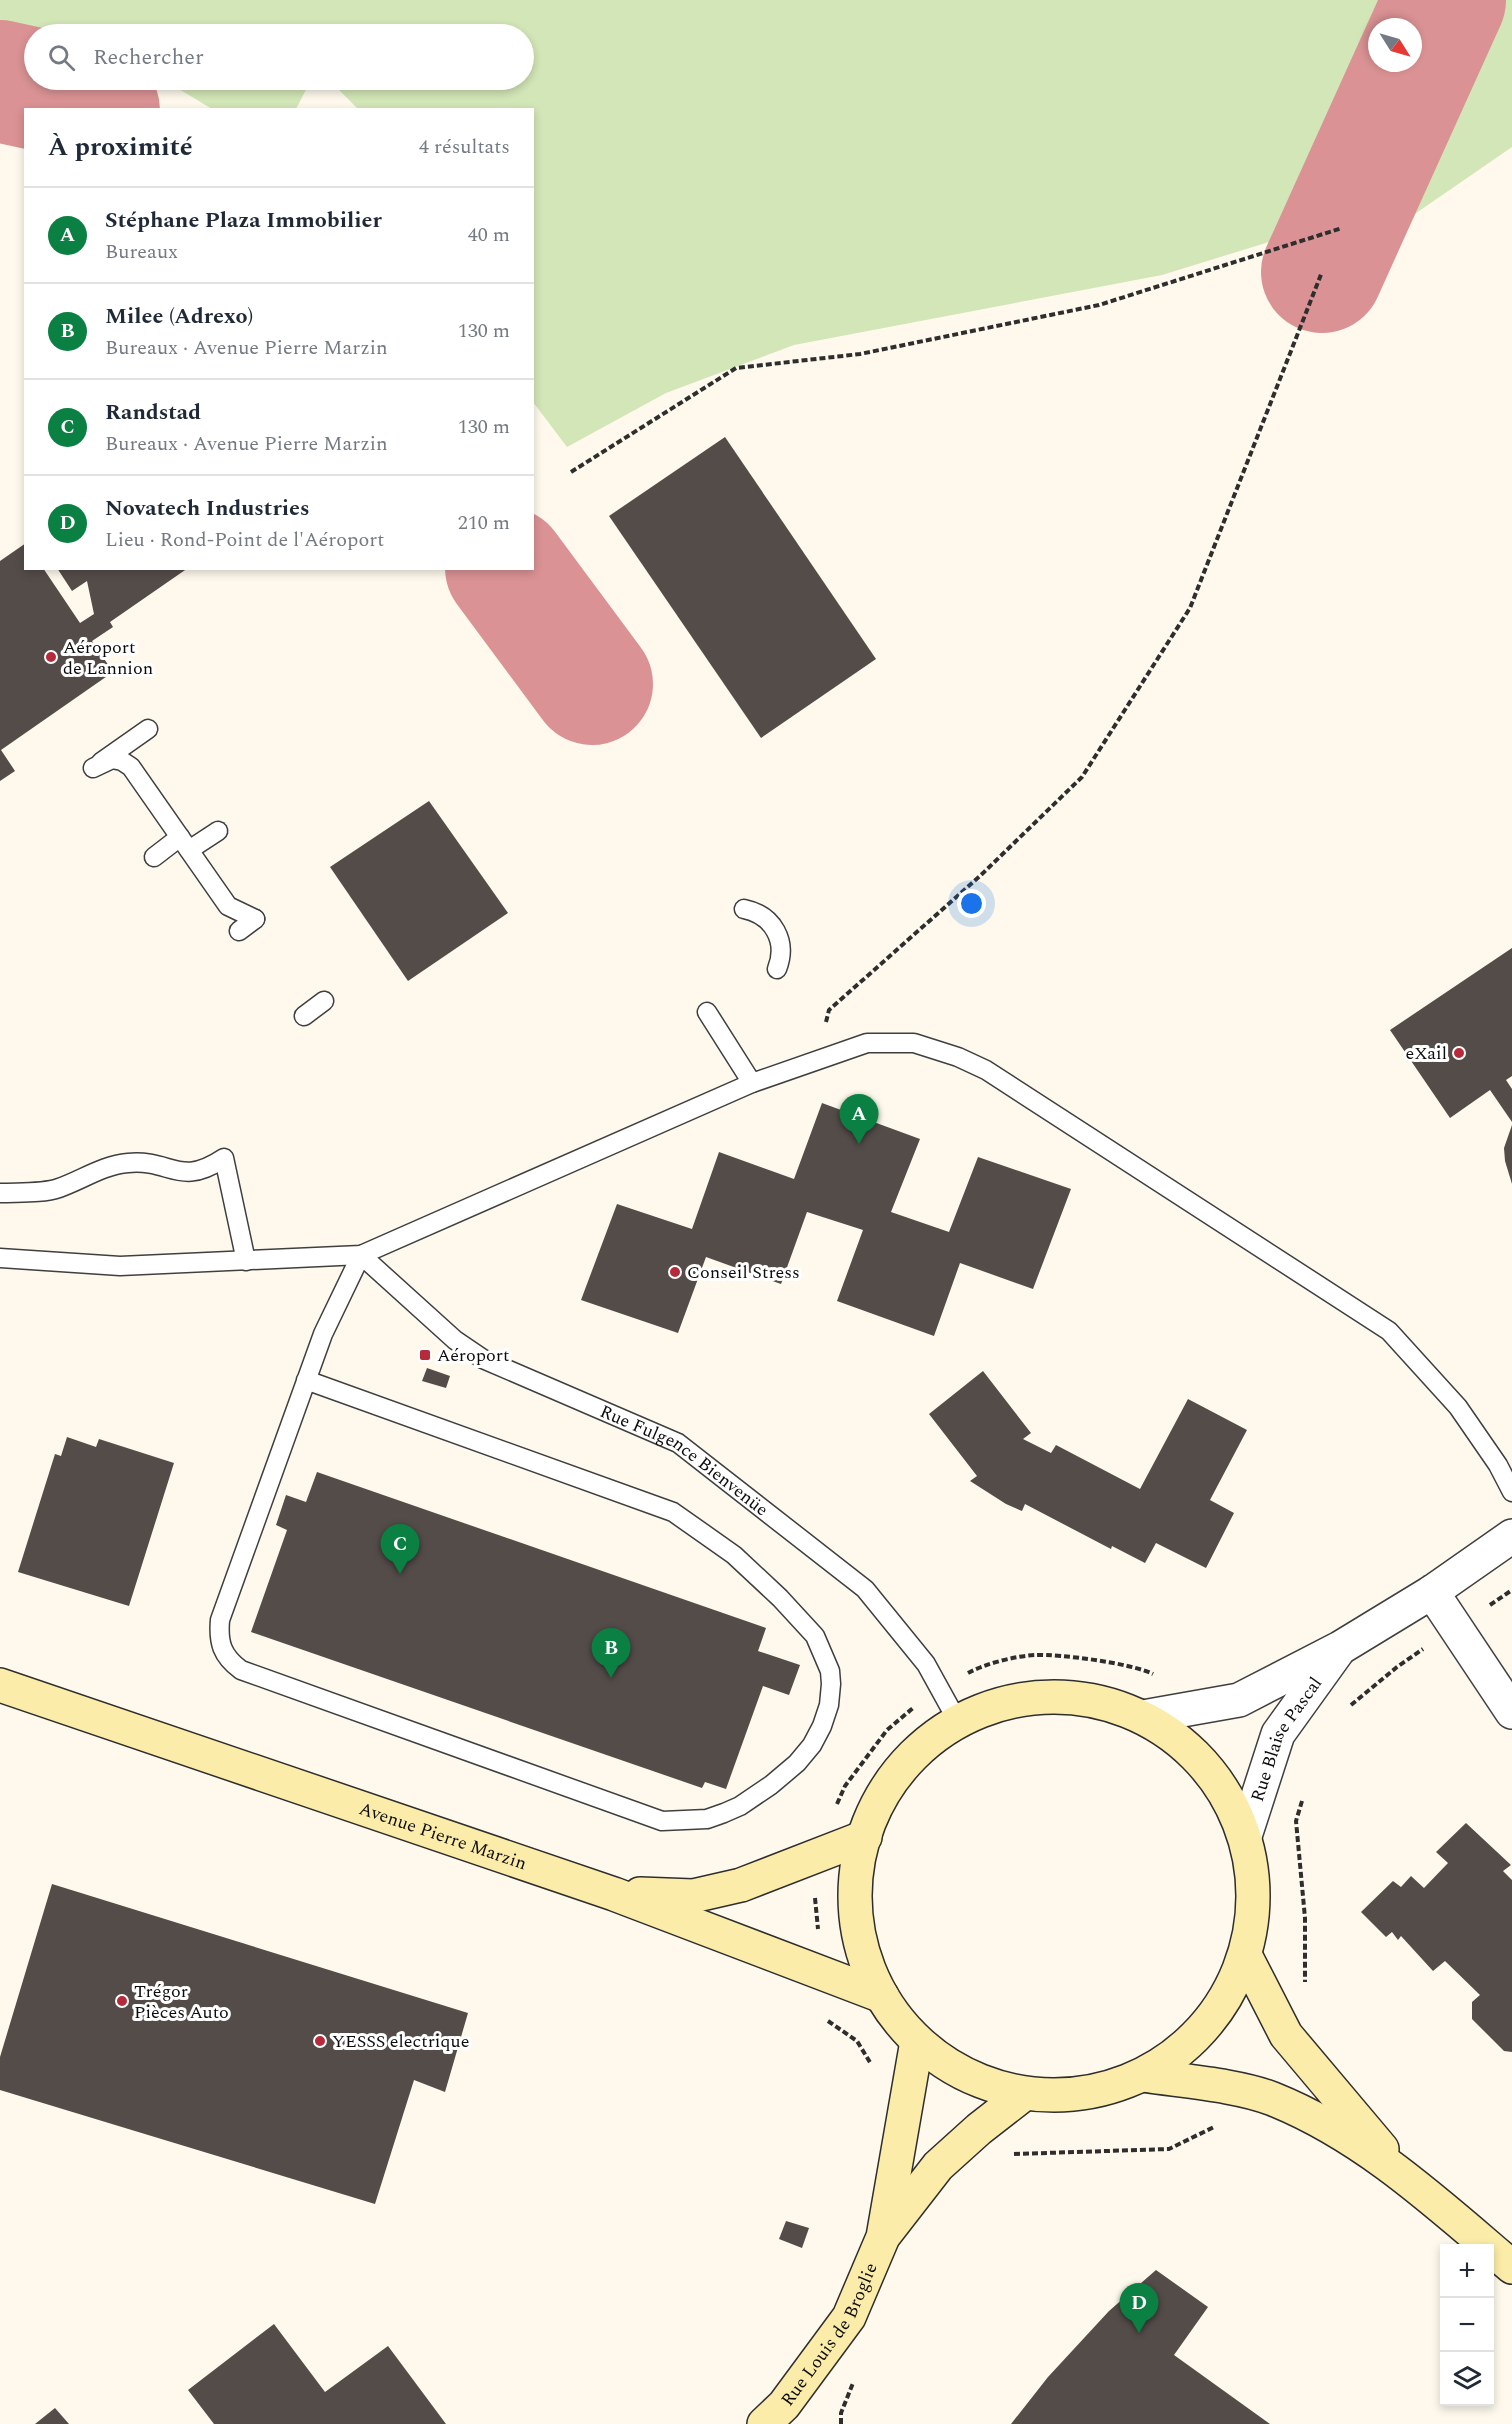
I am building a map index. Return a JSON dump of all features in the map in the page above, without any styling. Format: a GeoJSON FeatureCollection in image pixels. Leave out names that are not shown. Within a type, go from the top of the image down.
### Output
{"type":"FeatureCollection","features":[{"type":"Feature","properties":{"kind":"main road","name":"Avenue Pierre Marzin"},"geometry":{"type":"LineString","coordinates":[[0,1685],[614,1894],[882,1996]]}},
{"type":"Feature","properties":{"kind":"main road"},"geometry":{"type":"LineString","coordinates":[[1040,1698],[1069,1698],[1107,1704],[1143,1717],[1176,1738],[1206,1766],[1229,1799],[1245,1836],[1253,1875],[1252,1916],[1245,1955],[1229,1992],[1206,2026],[1177,2053],[1143,2075],[1105,2089],[1065,2096],[1024,2094],[986,2084],[949,2066],[917,2041],[898,2020],[882,1996],[868,1966],[859,1935],[855,1902],[857,1869],[865,1837],[876,1809],[891,1783],[911,1759],[933,1739],[958,1722],[994,1707],[1040,1698]]}},
{"type":"Feature","properties":{"kind":"main road"},"geometry":{"type":"LineString","coordinates":[[614,1894],[693,1896],[741,1885],[865,1837]]}},
{"type":"Feature","properties":{"kind":"main road"},"geometry":{"type":"LineString","coordinates":[[1245,1955],[1286,2035],[1407,2177]]}},
{"type":"Feature","properties":{"kind":"main road","name":"Rue Louis de Broglie"},"geometry":{"type":"LineString","coordinates":[[764,2424],[784,2405],[849,2317],[883,2237],[917,2041]]}},
{"type":"Feature","properties":{"kind":"main road"},"geometry":{"type":"LineString","coordinates":[[1143,2075],[1223,2087],[1272,2098],[1330,2127],[1407,2177],[1512,2266]]}},
{"type":"Feature","properties":{"kind":"main road","name":"Rue Louis de Broglie"},"geometry":{"type":"LineString","coordinates":[[883,2237],[938,2166],[979,2129],[1024,2094]]}},
{"type":"Feature","properties":{"kind":"street","name":"Rue Blaise Pascal"},"geometry":{"type":"LineString","coordinates":[[1143,1717],[1239,1700],[1340,1648],[1432,1592],[1512,1536]]}},
{"type":"Feature","properties":{"kind":"street"},"geometry":{"type":"LineString","coordinates":[[1432,1592],[1512,1712]]}},
{"type":"Feature","properties":{"kind":"street","name":"Rue Blaise Pascal"},"geometry":{"type":"LineString","coordinates":[[1245,1836],[1278,1734],[1340,1648]]}},
{"type":"Feature","properties":{"kind":"lane"},"geometry":{"type":"LineString","coordinates":[[148,729],[93,768],[112,759],[122,761],[131,767],[228,906],[255,919],[239,931]]}},
{"type":"Feature","properties":{"kind":"lane"},"geometry":{"type":"LineString","coordinates":[[154,856],[218,831]]}},
{"type":"Feature","properties":{"kind":"lane"},"geometry":{"type":"LineString","coordinates":[[744,909],[767,918],[776,930],[781,944],[781,959],[777,969]]}},
{"type":"Feature","properties":{"kind":"lane"},"geometry":{"type":"LineString","coordinates":[[303,1016],[324,1001]]}},
{"type":"Feature","properties":{"kind":"lane"},"geometry":{"type":"LineString","coordinates":[[707,1012],[752,1083]]}},
{"type":"Feature","properties":{"kind":"lane"},"geometry":{"type":"LineString","coordinates":[[0,1258],[120,1266],[361,1256],[752,1083],[867,1043],[914,1043],[958,1057],[986,1070],[1389,1331],[1458,1407],[1498,1465],[1512,1492]]}},
{"type":"Feature","properties":{"kind":"lane"},"geometry":{"type":"LineString","coordinates":[[0,1193],[57,1189],[121,1164],[148,1163],[185,1172],[197,1172],[224,1158],[246,1261]]}},
{"type":"Feature","properties":{"kind":"lane"},"geometry":{"type":"LineString","coordinates":[[62,1187],[84,1172]]}},
{"type":"Feature","properties":{"kind":"lane"},"geometry":{"type":"LineString","coordinates":[[306,1380],[674,1512],[734,1555],[780,1598],[815,1636],[826,1658],[831,1684],[829,1705],[812,1745],[785,1774],[740,1806],[707,1819],[662,1821],[252,1674],[231,1662],[223,1652],[219,1636],[220,1620],[306,1380],[323,1334],[361,1256]]}},
{"type":"Feature","properties":{"kind":"lane","name":"Rue Fulgence Bienvenüe"},"geometry":{"type":"LineString","coordinates":[[361,1256],[455,1340],[483,1359],[678,1443],[865,1589],[926,1664],[958,1722]]}},
{"type":"Feature","properties":{"kind":"path"},"geometry":{"type":"LineString","coordinates":[[571,472],[736,368],[860,354],[1099,306],[1342,228]]}},
{"type":"Feature","properties":{"kind":"path"},"geometry":{"type":"LineString","coordinates":[[817,1060],[829,1010],[980,876],[1082,777],[1190,608],[1322,272]]}},
{"type":"Feature","properties":{"kind":"path"},"geometry":{"type":"LineString","coordinates":[[1345,1710],[1397,1666],[1512,1590]]}},
{"type":"Feature","properties":{"kind":"path"},"geometry":{"type":"LineString","coordinates":[[830,1976],[821,1956],[815,1900],[822,1838],[845,1786],[887,1730],[930,1694],[980,1666],[1034,1655],[1088,1660],[1143,1669],[1189,1692],[1206,1706]]}},
{"type":"Feature","properties":{"kind":"path"},"geometry":{"type":"LineString","coordinates":[[1267,1768],[1276,1777],[1296,1821],[1305,1918],[1305,1988]]}},
{"type":"Feature","properties":{"kind":"path"},"geometry":{"type":"LineString","coordinates":[[1296,1821],[1302,1800]]}},
{"type":"Feature","properties":{"kind":"path"},"geometry":{"type":"LineString","coordinates":[[854,2033],[857,2041]]}},
{"type":"Feature","properties":{"kind":"green space"},"geometry":{"type":"Polygon","coordinates":[[[0,0],[1421,0],[1412,18],[1368,18],[1368,72],[1388,72],[1325,211],[1269,242],[1162,275],[794,345],[666,393],[567,447],[534,403],[534,108],[357,108],[339,90],[534,90],[534,24],[24,24],[24,33],[0,29],[0,0]]]}},
{"type":"Feature","properties":{"kind":"green space"},"geometry":{"type":"Polygon","coordinates":[[[1492,0],[1512,0],[1512,147],[1390,231],[1492,0]]]}},
{"type":"Feature","properties":{"kind":"green space"},"geometry":{"type":"Polygon","coordinates":[[[181,90],[306,90],[297,108],[210,108],[181,90]]]}},
{"type":"Feature","properties":{"kind":"building"},"geometry":{"type":"Polygon","coordinates":[[[725,437],[876,659],[761,738],[609,516],[725,437]]]}},
{"type":"Feature","properties":{"kind":"building","name":"Aéroport de Lannion"},"geometry":{"type":"Polygon","coordinates":[[[24,544],[24,570],[44,570],[80,623],[94,614],[87,581],[72,591],[58,570],[185,570],[110,622],[113,627],[92,641],[113,672],[1,750],[15,771],[0,781],[0,561],[24,544]]]}},
{"type":"Feature","properties":{"kind":"building"},"geometry":{"type":"Polygon","coordinates":[[[429,801],[508,913],[408,981],[330,867],[429,801]]]}},
{"type":"Feature","properties":{"kind":"building","name":"eXail"},"geometry":{"type":"Polygon","coordinates":[[[1512,948],[1512,1076],[1506,1080],[1512,1089],[1512,1122],[1490,1090],[1450,1118],[1390,1030],[1512,948]]]}},
{"type":"Feature","properties":{"kind":"building"},"geometry":{"type":"Polygon","coordinates":[[[822,1103],[920,1139],[891,1212],[949,1232],[978,1157],[1071,1189],[1033,1289],[960,1263],[934,1336],[837,1301],[863,1230],[807,1212],[781,1284],[706,1257],[678,1333],[581,1300],[617,1204],[692,1229],[719,1152],[794,1179],[822,1103]]]}},
{"type":"Feature","properties":{"kind":"building"},"geometry":{"type":"Polygon","coordinates":[[[1512,1125],[1512,1184],[1505,1161],[1504,1148],[1512,1125]]]}},
{"type":"Feature","properties":{"kind":"building"},"geometry":{"type":"Polygon","coordinates":[[[427,1368],[450,1376],[446,1388],[422,1381],[427,1368]]]}},
{"type":"Feature","properties":{"kind":"building"},"geometry":{"type":"Polygon","coordinates":[[[983,1371],[1031,1433],[1023,1439],[1051,1453],[1056,1445],[1140,1489],[1188,1399],[1247,1430],[1210,1500],[1234,1513],[1206,1568],[1156,1543],[1145,1563],[1112,1546],[1111,1549],[1025,1504],[1022,1511],[1006,1504],[970,1481],[977,1476],[929,1414],[983,1371]]]}},
{"type":"Feature","properties":{"kind":"building"},"geometry":{"type":"Polygon","coordinates":[[[67,1437],[96,1447],[99,1439],[174,1463],[129,1606],[18,1572],[55,1454],[61,1456],[67,1437]]]}},
{"type":"Feature","properties":{"kind":"building"},"geometry":{"type":"Polygon","coordinates":[[[317,1472],[766,1628],[758,1651],[800,1665],[789,1695],[763,1686],[726,1789],[705,1782],[702,1788],[251,1632],[287,1530],[276,1525],[286,1495],[306,1502],[317,1472]]]}},
{"type":"Feature","properties":{"kind":"building"},"geometry":{"type":"Polygon","coordinates":[[[1466,1823],[1511,1865],[1503,1871],[1512,1880],[1512,2052],[1504,2051],[1472,2019],[1472,2002],[1480,1995],[1445,1961],[1433,1971],[1401,1936],[1398,1940],[1392,1932],[1386,1937],[1361,1912],[1393,1881],[1401,1887],[1411,1876],[1424,1888],[1448,1863],[1436,1852],[1466,1823]]]}},
{"type":"Feature","properties":{"kind":"building"},"geometry":{"type":"Polygon","coordinates":[[[52,1884],[468,2013],[445,2092],[414,2080],[375,2204],[0,2090],[0,2057],[52,1884]]]}},
{"type":"Feature","properties":{"kind":"building"},"geometry":{"type":"Polygon","coordinates":[[[786,2221],[809,2228],[802,2248],[779,2239],[786,2221]]]}},
{"type":"Feature","properties":{"kind":"building"},"geometry":{"type":"Polygon","coordinates":[[[1156,2270],[1208,2307],[1174,2355],[1270,2424],[1011,2424],[1048,2377],[1109,2311],[1156,2270]]]}},
{"type":"Feature","properties":{"kind":"building"},"geometry":{"type":"Polygon","coordinates":[[[274,2324],[325,2392],[388,2346],[446,2424],[214,2424],[188,2390],[274,2324]]]}},
{"type":"Feature","properties":{"kind":"building"},"geometry":{"type":"Polygon","coordinates":[[[55,2408],[69,2424],[35,2424],[55,2408]]]}},
{"type":"Feature","properties":{"kind":"taxiway"},"geometry":{"type":"LineString","coordinates":[[1322,272],[1445,0]]}},
{"type":"Feature","properties":{"kind":"taxiway"},"geometry":{"type":"LineString","coordinates":[[0,81],[24,86]]}},
{"type":"Feature","properties":{"kind":"taxiway"},"geometry":{"type":"LineString","coordinates":[[41,90],[73,97],[95,108]]}},
{"type":"Feature","properties":{"kind":"taxiway"},"geometry":{"type":"LineString","coordinates":[[507,570],[592,684]]}},
{"type":"Feature","properties":{"kind":"place","name":"Aéroport de Lannion"},"geometry":{"type":"Point","coordinates":[51,657]}},
{"type":"Feature","properties":{"kind":"place","name":"eXail"},"geometry":{"type":"Point","coordinates":[1459,1053]}},
{"type":"Feature","properties":{"kind":"place","name":"Stéphane Plaza Immobilier"},"geometry":{"type":"Point","coordinates":[859,1144]}},
{"type":"Feature","properties":{"kind":"place","name":"Conseil Stress"},"geometry":{"type":"Point","coordinates":[675,1272]}},
{"type":"Feature","properties":{"kind":"place","name":"Aéroport"},"geometry":{"type":"Point","coordinates":[425,1355]}},
{"type":"Feature","properties":{"kind":"place","name":"Randstad"},"geometry":{"type":"Point","coordinates":[400,1574]}},
{"type":"Feature","properties":{"kind":"place","name":"Milee (Adrexo)"},"geometry":{"type":"Point","coordinates":[611,1678]}},
{"type":"Feature","properties":{"kind":"place","name":"Trégor Pièces Auto"},"geometry":{"type":"Point","coordinates":[122,2001]}},
{"type":"Feature","properties":{"kind":"place","name":"YESSS electrique"},"geometry":{"type":"Point","coordinates":[320,2041]}},
{"type":"Feature","properties":{"kind":"place","name":"Novatech Industries"},"geometry":{"type":"Point","coordinates":[1139,2333]}}]}
